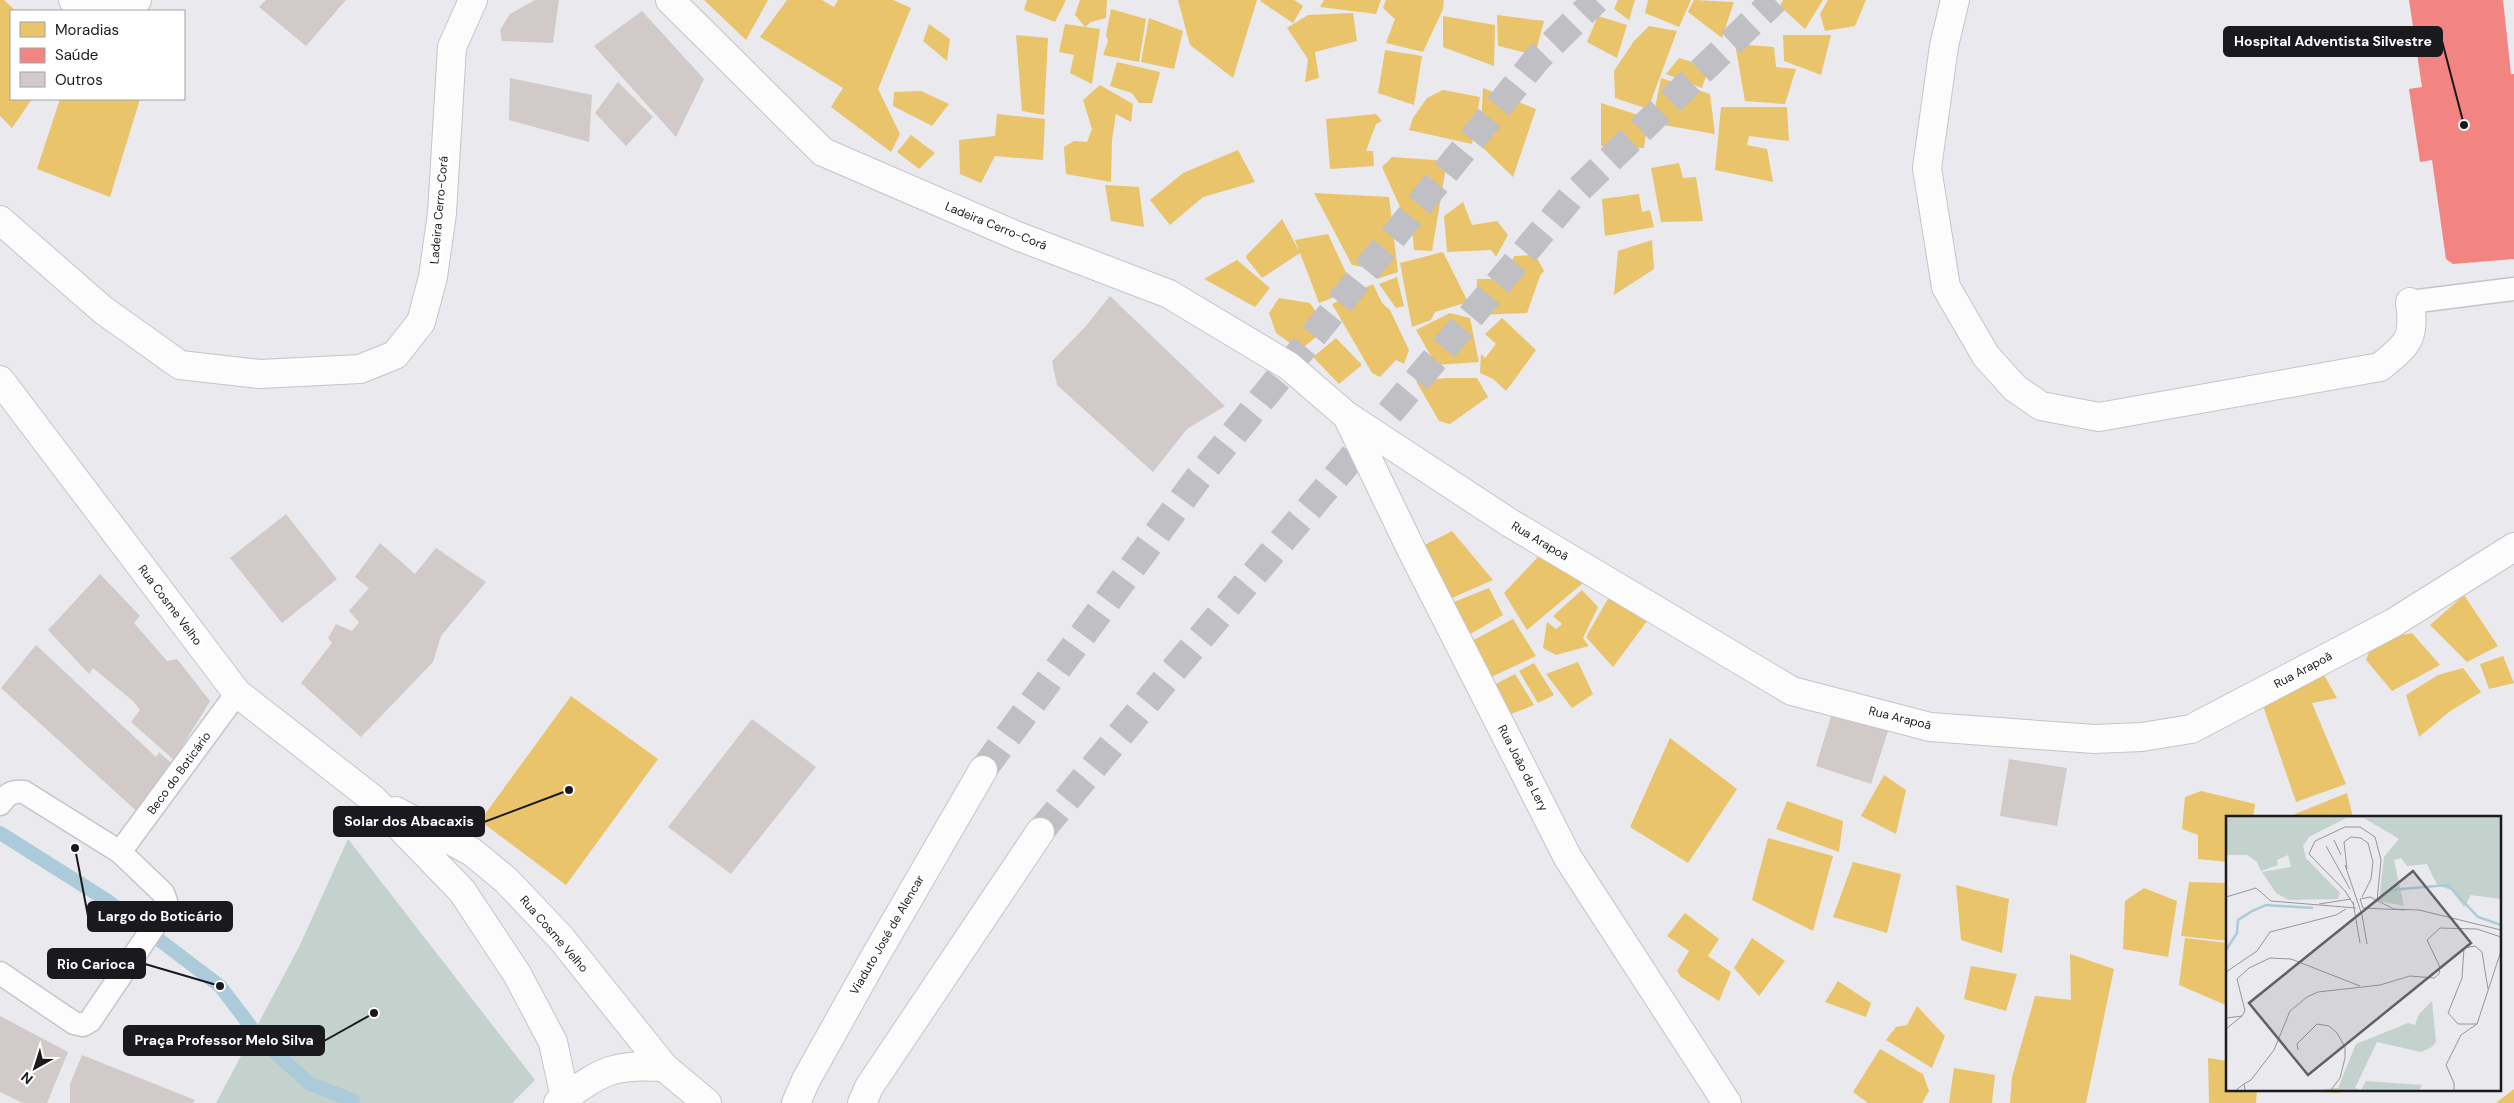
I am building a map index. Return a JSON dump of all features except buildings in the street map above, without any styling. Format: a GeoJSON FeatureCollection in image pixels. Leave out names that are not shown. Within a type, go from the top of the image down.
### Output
{"type":"FeatureCollection","features":[{"type":"Feature","properties":{"kind":"main road"},"geometry":{"type":"LineString","coordinates":[[73,0],[109,8],[137,0]]}},
{"type":"Feature","properties":{"kind":"main road","name":"Ladeira Cerro-Corá"},"geometry":{"type":"LineString","coordinates":[[0,220],[103,310],[180,365],[260,374],[287,373],[360,369],[395,355],[421,322],[433,277],[442,213],[452,47],[473,0]]}},
{"type":"Feature","properties":{"kind":"main road","name":"Ladeira Cerro-Corá"},"geometry":{"type":"LineString","coordinates":[[670,0],[823,152],[1015,236],[1169,294],[1289,366],[1348,416]]}},
{"type":"Feature","properties":{"kind":"main road"},"geometry":{"type":"LineString","coordinates":[[1955,0],[1944,46],[1926,168],[1946,287],[1986,356],[2015,388],[2042,406],[2099,417],[2380,367],[2406,346],[2413,325],[2410,302]]}},
{"type":"Feature","properties":{"kind":"main road","name":"Rua Cosme Velho"},"geometry":{"type":"LineString","coordinates":[[0,380],[237,693],[373,798],[462,890],[517,974],[553,1042],[562,1101]]}},
{"type":"Feature","properties":{"kind":"main road","name":"Rua Arapoã"},"geometry":{"type":"LineString","coordinates":[[1348,416],[1510,523],[1792,690],[1930,726],[2094,739],[2142,737],[2191,729],[2393,622],[2514,547]]}},
{"type":"Feature","properties":{"kind":"main road","name":"Rua João de Lery"},"geometry":{"type":"LineString","coordinates":[[1348,416],[1411,549],[1568,858],[1728,1103]]}},
{"type":"Feature","properties":{"kind":"main road","name":"Viaduto José de Alencar"},"geometry":{"type":"LineString","coordinates":[[801,1092],[982,770]]}},
{"type":"Feature","properties":{"kind":"main road","name":"Rua Cosme Velho"},"geometry":{"type":"LineString","coordinates":[[373,798],[472,852],[506,880],[561,938],[664,1067],[707,1103]]}},
{"type":"Feature","properties":{"kind":"main road"},"geometry":{"type":"LineString","coordinates":[[866,1095],[1040,832]]}},
{"type":"Feature","properties":{"kind":"main road"},"geometry":{"type":"LineString","coordinates":[[562,1101],[593,1078],[612,1069],[632,1065],[664,1067]]}},
{"type":"Feature","properties":{"kind":"lane"},"geometry":{"type":"LineString","coordinates":[[2410,302],[2514,288]]}},
{"type":"Feature","properties":{"kind":"lane","name":"Beco do Boticário"},"geometry":{"type":"LineString","coordinates":[[120,852],[237,693]]}},
{"type":"Feature","properties":{"kind":"lane"},"geometry":{"type":"LineString","coordinates":[[0,804],[6,796],[14,791],[24,792],[120,852],[163,893],[166,901],[165,910],[90,1021],[83,1025],[74,1023],[0,973]]}},
{"type":"Feature","properties":{"kind":"shaded area"},"geometry":{"type":"Polygon","coordinates":[[[348,839],[535,1080],[512,1103],[216,1103],[299,947],[348,839]]]}},
{"type":"Feature","properties":{"kind":"waterway"},"geometry":{"type":"LineString","coordinates":[[0,833],[108,901],[220,986],[261,1040],[310,1084],[353,1100]]}},
{"type":"Feature","properties":{"kind":"tunnel"},"geometry":{"type":"LineString","coordinates":[[983,770],[1198,478],[1537,59],[1596,0]]}},
{"type":"Feature","properties":{"kind":"tunnel"},"geometry":{"type":"LineString","coordinates":[[1040,832],[1171,673],[1571,197],[1775,0]]}},
{"type":"Feature","properties":{"kind":"place","name":"Hospital Adventista Silvestre"},"geometry":{"type":"Point","coordinates":[2464,125]}},
{"type":"Feature","properties":{"kind":"place","name":"Solar dos Abacaxis"},"geometry":{"type":"Point","coordinates":[569,790]}},
{"type":"Feature","properties":{"kind":"place","name":"Largo do Boticário"},"geometry":{"type":"Point","coordinates":[75,848]}},
{"type":"Feature","properties":{"kind":"place","name":"Rio Carioca"},"geometry":{"type":"Point","coordinates":[220,986]}},
{"type":"Feature","properties":{"kind":"place","name":"Praça Professor Melo Silva"},"geometry":{"type":"Point","coordinates":[374,1013]}}]}
